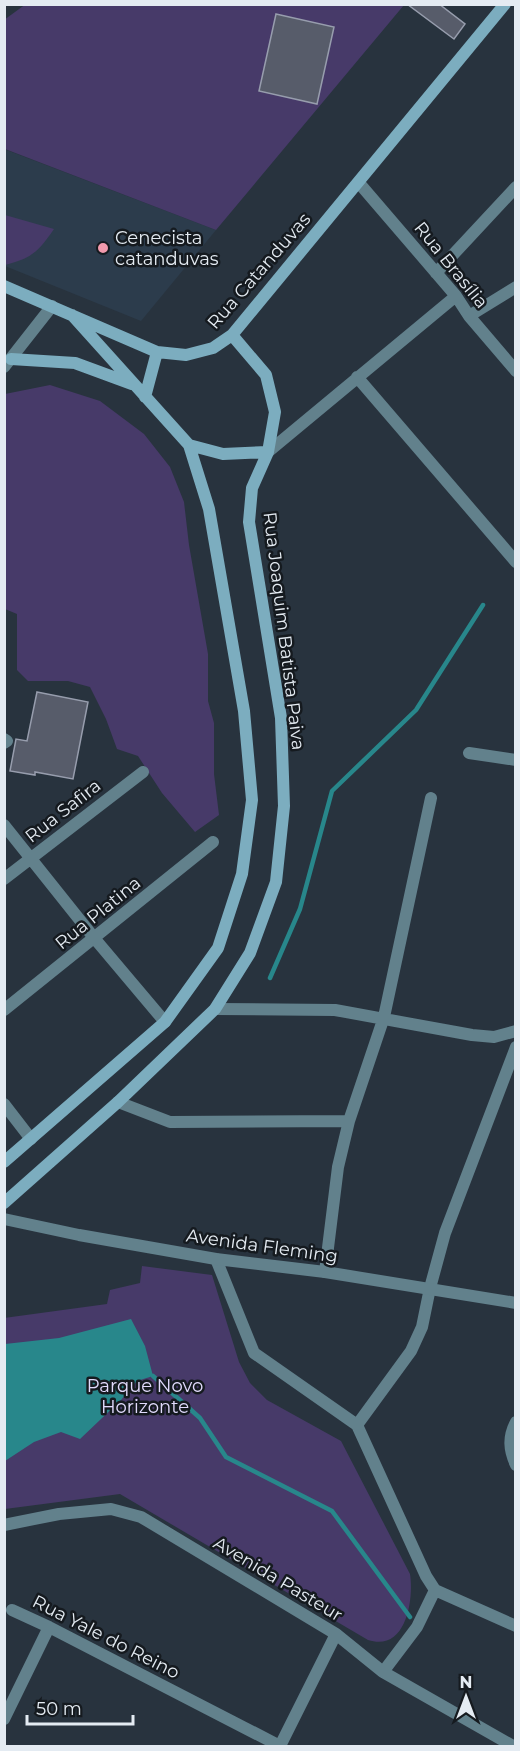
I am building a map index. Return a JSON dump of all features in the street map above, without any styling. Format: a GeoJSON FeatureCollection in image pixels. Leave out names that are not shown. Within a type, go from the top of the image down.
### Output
{"type":"FeatureCollection","features":[{"type":"Feature","properties":{"kind":"main road","name":"Rua Catanduvas"},"geometry":{"type":"LineString","coordinates":[[4,286],[157,352],[186,355],[213,348],[232,335],[505,4]]}},
{"type":"Feature","properties":{"kind":"main road"},"geometry":{"type":"LineString","coordinates":[[4,1162],[165,1022],[218,948],[242,874],[252,800],[244,711],[209,509],[189,445],[72,315]]}},
{"type":"Feature","properties":{"kind":"main road","name":"Rua Joaquim Batista Paiva"},"geometry":{"type":"LineString","coordinates":[[4,1203],[118,1101],[215,1009],[250,954],[276,882],[284,806],[281,718],[249,522],[252,488],[268,452],[275,412],[266,375],[232,335]]}},
{"type":"Feature","properties":{"kind":"main road"},"geometry":{"type":"LineString","coordinates":[[145,397],[157,352]]}},
{"type":"Feature","properties":{"kind":"main road"},"geometry":{"type":"LineString","coordinates":[[8,363],[75,363],[134,385]]}},
{"type":"Feature","properties":{"kind":"main road"},"geometry":{"type":"LineString","coordinates":[[189,445],[223,454],[268,452]]}},
{"type":"Feature","properties":{"kind":"street","name":"Rua Brasília"},"geometry":{"type":"LineString","coordinates":[[359,183],[456,296],[469,316],[516,371]]}},
{"type":"Feature","properties":{"kind":"street"},"geometry":{"type":"LineString","coordinates":[[436,273],[516,188]]}},
{"type":"Feature","properties":{"kind":"street"},"geometry":{"type":"LineString","coordinates":[[469,316],[516,287]]}},
{"type":"Feature","properties":{"kind":"street"},"geometry":{"type":"LineString","coordinates":[[268,452],[456,296]]}},
{"type":"Feature","properties":{"kind":"street"},"geometry":{"type":"LineString","coordinates":[[8,363],[52,306]]}},
{"type":"Feature","properties":{"kind":"street"},"geometry":{"type":"LineString","coordinates":[[357,377],[516,562]]}},
{"type":"Feature","properties":{"kind":"street"},"geometry":{"type":"LineString","coordinates":[[469,753],[516,760]]}},
{"type":"Feature","properties":{"kind":"street","name":"Rua Safira"},"geometry":{"type":"LineString","coordinates":[[4,879],[143,772]]}},
{"type":"Feature","properties":{"kind":"street"},"geometry":{"type":"LineString","coordinates":[[325,1272],[338,1167],[349,1121],[384,1017],[431,798]]}},
{"type":"Feature","properties":{"kind":"street"},"geometry":{"type":"LineString","coordinates":[[4,825],[165,1022]]}},
{"type":"Feature","properties":{"kind":"street","name":"Rua Platina"},"geometry":{"type":"LineString","coordinates":[[4,1010],[213,842]]}},
{"type":"Feature","properties":{"kind":"street"},"geometry":{"type":"LineString","coordinates":[[215,1009],[335,1010],[384,1017],[472,1035],[494,1037],[516,1031]]}},
{"type":"Feature","properties":{"kind":"street"},"geometry":{"type":"LineString","coordinates":[[357,1425],[411,1351],[422,1327],[445,1233],[512,1070],[516,1047]]}},
{"type":"Feature","properties":{"kind":"street"},"geometry":{"type":"LineString","coordinates":[[118,1101],[170,1122],[349,1121]]}},
{"type":"Feature","properties":{"kind":"street"},"geometry":{"type":"LineString","coordinates":[[4,1104],[31,1138]]}},
{"type":"Feature","properties":{"kind":"street","name":"Avenida Fleming"},"geometry":{"type":"LineString","coordinates":[[4,1219],[79,1235],[216,1259],[325,1272],[516,1303]]}},
{"type":"Feature","properties":{"kind":"street"},"geometry":{"type":"LineString","coordinates":[[216,1259],[254,1353],[357,1425],[426,1576],[435,1590],[516,1626]]}},
{"type":"Feature","properties":{"kind":"street"},"geometry":{"type":"LineString","coordinates":[[516,1422],[512,1427],[509,1450],[516,1465]]}},
{"type":"Feature","properties":{"kind":"street","name":"Avenida Pasteur"},"geometry":{"type":"LineString","coordinates":[[4,1525],[59,1514],[111,1509],[141,1517],[336,1634],[382,1672],[513,1746]]}},
{"type":"Feature","properties":{"kind":"street"},"geometry":{"type":"LineString","coordinates":[[382,1672],[417,1628],[435,1590]]}},
{"type":"Feature","properties":{"kind":"street","name":"Rua Yale do Reino"},"geometry":{"type":"LineString","coordinates":[[12,1610],[280,1746]]}},
{"type":"Feature","properties":{"kind":"street"},"geometry":{"type":"LineString","coordinates":[[4,1719],[49,1628]]}},
{"type":"Feature","properties":{"kind":"street"},"geometry":{"type":"LineString","coordinates":[[280,1746],[336,1634]]}},
{"type":"Feature","properties":{"kind":"shaded area","name":"Cenecista catanduvas"},"geometry":{"type":"Polygon","coordinates":[[[4,149],[216,230],[141,321],[5,266],[4,149]]]}},
{"type":"Feature","properties":{"kind":"shaded area"},"geometry":{"type":"Polygon","coordinates":[[[131,1319],[145,1346],[153,1376],[137,1381],[121,1400],[80,1439],[61,1432],[34,1442],[5,1461],[5,1344],[59,1338],[131,1319]]]}},
{"type":"Feature","properties":{"kind":"green space"},"geometry":{"type":"Polygon","coordinates":[[[26,4],[404,5],[216,230],[5,149],[4,20],[26,4]]]}},
{"type":"Feature","properties":{"kind":"green space"},"geometry":{"type":"Polygon","coordinates":[[[5,215],[54,229],[34,253],[22,260],[5,265],[5,215]]]}},
{"type":"Feature","properties":{"kind":"green space"},"geometry":{"type":"Polygon","coordinates":[[[50,385],[100,401],[144,434],[170,467],[184,502],[208,654],[208,701],[214,723],[214,774],[219,815],[195,832],[162,793],[138,756],[117,749],[106,719],[90,687],[68,681],[28,681],[17,670],[17,614],[5,609],[5,394],[50,385]]]}},
{"type":"Feature","properties":{"kind":"green space","name":"Parque Novo Horizonte"},"geometry":{"type":"Polygon","coordinates":[[[142,1266],[212,1275],[239,1362],[250,1383],[267,1400],[341,1441],[410,1574],[410,1597],[405,1621],[391,1638],[381,1642],[368,1640],[120,1494],[5,1509],[4,1318],[107,1304],[110,1290],[140,1283],[142,1266]]]}},
{"type":"Feature","properties":{"kind":"building"},"geometry":{"type":"Polygon","coordinates":[[[407,4],[439,4],[465,24],[454,39],[407,4]]]}},
{"type":"Feature","properties":{"kind":"building"},"geometry":{"type":"Polygon","coordinates":[[[276,14],[334,27],[317,104],[259,91],[276,14]]]}},
{"type":"Feature","properties":{"kind":"building"},"geometry":{"type":"Polygon","coordinates":[[[37,692],[88,702],[73,779],[35,772],[35,775],[10,771],[16,739],[27,741],[37,692]]]}},
{"type":"Feature","properties":{"kind":"waterway"},"geometry":{"type":"LineString","coordinates":[[270,978],[300,909],[332,791],[416,710],[483,605]]}},
{"type":"Feature","properties":{"kind":"waterway"},"geometry":{"type":"LineString","coordinates":[[153,1376],[200,1418],[226,1457],[332,1511],[410,1617]]}},
{"type":"Feature","properties":{"kind":"place","name":"Cenecista catanduvas"},"geometry":{"type":"Point","coordinates":[103,248]}}]}
